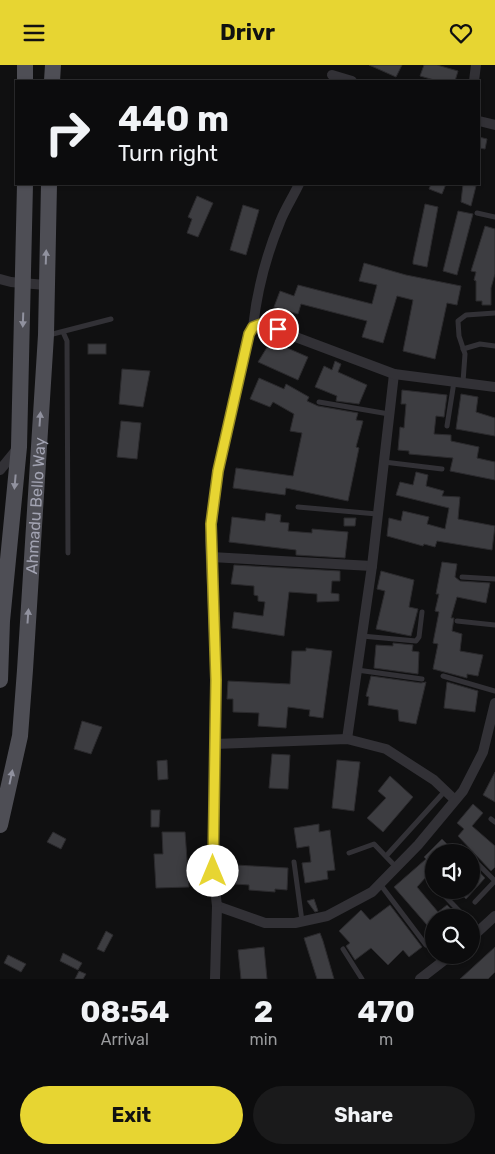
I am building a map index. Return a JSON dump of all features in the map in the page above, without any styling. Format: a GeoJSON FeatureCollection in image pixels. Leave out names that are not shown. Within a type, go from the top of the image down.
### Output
{"type":"FeatureCollection","features":[{"type":"Feature","properties":{"kind":"main road"},"geometry":{"type":"LineString","coordinates":[[25,65],[25,80]]}},
{"type":"Feature","properties":{"kind":"main road"},"geometry":{"type":"LineString","coordinates":[[52,80],[53,65]]}},
{"type":"Feature","properties":{"kind":"main road","name":"Ahmadu Bello Way"},"geometry":{"type":"LineString","coordinates":[[0,679],[1,621],[19,447],[18,282],[25,185]]}},
{"type":"Feature","properties":{"kind":"main road","name":"Ahmadu Bello Way"},"geometry":{"type":"LineString","coordinates":[[0,825],[20,737],[46,335],[45,285],[49,185]]}},
{"type":"Feature","properties":{"kind":"street"},"geometry":{"type":"LineString","coordinates":[[474,80],[476,65]]}},
{"type":"Feature","properties":{"kind":"street"},"geometry":{"type":"LineString","coordinates":[[333,74],[349,80]]}},
{"type":"Feature","properties":{"kind":"street"},"geometry":{"type":"LineString","coordinates":[[480,121],[495,125]]}},
{"type":"Feature","properties":{"kind":"street"},"geometry":{"type":"LineString","coordinates":[[215,979],[216,906],[213,871],[216,680],[210,541],[215,489],[249,334],[253,327],[256,293],[280,220],[298,185]]}},
{"type":"Feature","properties":{"kind":"street"},"geometry":{"type":"LineString","coordinates":[[0,279],[45,285]]}},
{"type":"Feature","properties":{"kind":"street"},"geometry":{"type":"LineString","coordinates":[[0,287],[18,282]]}},
{"type":"Feature","properties":{"kind":"street"},"geometry":{"type":"LineString","coordinates":[[253,327],[261,324],[278,329],[394,374],[495,387]]}},
{"type":"Feature","properties":{"kind":"street"},"geometry":{"type":"LineString","coordinates":[[347,739],[372,566],[394,374]]}},
{"type":"Feature","properties":{"kind":"street"},"geometry":{"type":"LineString","coordinates":[[0,470],[19,447]]}},
{"type":"Feature","properties":{"kind":"street"},"geometry":{"type":"LineString","coordinates":[[211,557],[372,566]]}},
{"type":"Feature","properties":{"kind":"street"},"geometry":{"type":"LineString","coordinates":[[216,906],[265,923],[302,922],[327,916],[372,892],[463,791],[483,752],[495,703]]}},
{"type":"Feature","properties":{"kind":"street"},"geometry":{"type":"LineString","coordinates":[[214,744],[347,739],[386,749],[434,780],[455,800]]}},
{"type":"Feature","properties":{"kind":"street"},"geometry":{"type":"LineString","coordinates":[[480,927],[495,916]]}},
{"type":"Feature","properties":{"kind":"street"},"geometry":{"type":"LineString","coordinates":[[420,979],[439,964]]}},
{"type":"Feature","properties":{"kind":"lane"},"geometry":{"type":"LineString","coordinates":[[477,213],[495,217]]}},
{"type":"Feature","properties":{"kind":"lane"},"geometry":{"type":"LineString","coordinates":[[447,426],[464,349],[459,336],[458,321],[466,315],[495,313]]}},
{"type":"Feature","properties":{"kind":"lane"},"geometry":{"type":"LineString","coordinates":[[46,335],[111,319]]}},
{"type":"Feature","properties":{"kind":"lane"},"geometry":{"type":"LineString","coordinates":[[63,332],[67,341],[68,553]]}},
{"type":"Feature","properties":{"kind":"lane"},"geometry":{"type":"LineString","coordinates":[[464,349],[480,343],[495,346]]}},
{"type":"Feature","properties":{"kind":"lane"},"geometry":{"type":"LineString","coordinates":[[319,403],[389,414]]}},
{"type":"Feature","properties":{"kind":"lane"},"geometry":{"type":"LineString","coordinates":[[384,462],[442,469]]}},
{"type":"Feature","properties":{"kind":"lane"},"geometry":{"type":"LineString","coordinates":[[298,507],[378,514]]}},
{"type":"Feature","properties":{"kind":"lane"},"geometry":{"type":"LineString","coordinates":[[462,577],[495,579]]}},
{"type":"Feature","properties":{"kind":"lane"},"geometry":{"type":"LineString","coordinates":[[362,636],[416,641],[419,637],[422,612]]}},
{"type":"Feature","properties":{"kind":"lane"},"geometry":{"type":"LineString","coordinates":[[458,621],[495,625]]}},
{"type":"Feature","properties":{"kind":"lane"},"geometry":{"type":"LineString","coordinates":[[357,670],[422,679]]}},
{"type":"Feature","properties":{"kind":"lane"},"geometry":{"type":"LineString","coordinates":[[443,676],[495,691]]}},
{"type":"Feature","properties":{"kind":"lane"},"geometry":{"type":"LineString","coordinates":[[387,855],[446,790]]}},
{"type":"Feature","properties":{"kind":"lane"},"geometry":{"type":"LineString","coordinates":[[350,853],[369,844],[374,845],[387,855],[396,867]]}},
{"type":"Feature","properties":{"kind":"lane"},"geometry":{"type":"LineString","coordinates":[[294,862],[302,922]]}},
{"type":"Feature","properties":{"kind":"lane"},"geometry":{"type":"LineString","coordinates":[[480,866],[495,881],[480,897]]}},
{"type":"Feature","properties":{"kind":"lane"},"geometry":{"type":"LineString","coordinates":[[380,884],[425,944]]}},
{"type":"Feature","properties":{"kind":"lane"},"geometry":{"type":"LineString","coordinates":[[448,899],[457,909]]}},
{"type":"Feature","properties":{"kind":"lane"},"geometry":{"type":"LineString","coordinates":[[475,902],[478,899]]}},
{"type":"Feature","properties":{"kind":"lane"},"geometry":{"type":"LineString","coordinates":[[344,949],[362,979]]}},
{"type":"Feature","properties":{"kind":"building"},"geometry":{"type":"Polygon","coordinates":[[[369,65],[402,65],[396,77],[369,65]]]}},
{"type":"Feature","properties":{"kind":"building"},"geometry":{"type":"Polygon","coordinates":[[[424,65],[437,65],[458,71],[455,80],[434,80],[420,76],[424,65]]]}},
{"type":"Feature","properties":{"kind":"building"},"geometry":{"type":"Polygon","coordinates":[[[480,137],[487,139],[485,149],[480,148],[480,137]]]}},
{"type":"Feature","properties":{"kind":"building"},"geometry":{"type":"Polygon","coordinates":[[[431,185],[446,185],[442,194],[429,189],[431,185]]]}},
{"type":"Feature","properties":{"kind":"building"},"geometry":{"type":"Polygon","coordinates":[[[463,185],[476,186],[471,206],[461,202],[463,185]]]}},
{"type":"Feature","properties":{"kind":"building"},"geometry":{"type":"Polygon","coordinates":[[[197,196],[213,203],[198,237],[187,233],[192,219],[188,217],[197,196]]]}},
{"type":"Feature","properties":{"kind":"building"},"geometry":{"type":"Polygon","coordinates":[[[425,204],[438,207],[427,267],[413,264],[425,204]]]}},
{"type":"Feature","properties":{"kind":"building"},"geometry":{"type":"Polygon","coordinates":[[[243,205],[259,210],[246,255],[230,250],[243,205]]]}},
{"type":"Feature","properties":{"kind":"building"},"geometry":{"type":"Polygon","coordinates":[[[458,211],[473,214],[457,275],[443,271],[458,211]]]}},
{"type":"Feature","properties":{"kind":"building"},"geometry":{"type":"Polygon","coordinates":[[[485,226],[495,229],[495,274],[491,288],[491,305],[482,305],[482,301],[476,301],[476,281],[474,280],[476,272],[471,271],[485,226]]]}},
{"type":"Feature","properties":{"kind":"building"},"geometry":{"type":"Polygon","coordinates":[[[364,263],[406,275],[461,286],[457,305],[447,303],[435,359],[403,351],[413,300],[397,296],[383,343],[362,337],[367,321],[301,304],[298,314],[274,307],[280,291],[294,296],[298,285],[372,304],[377,285],[359,281],[364,263]]]}},
{"type":"Feature","properties":{"kind":"building"},"geometry":{"type":"Polygon","coordinates":[[[271,341],[308,357],[298,380],[258,362],[271,341]]]}},
{"type":"Feature","properties":{"kind":"building"},"geometry":{"type":"Polygon","coordinates":[[[88,344],[106,344],[106,354],[88,354],[88,344]]]}},
{"type":"Feature","properties":{"kind":"building"},"geometry":{"type":"Polygon","coordinates":[[[335,361],[341,364],[338,372],[367,385],[359,404],[336,401],[337,396],[315,387],[324,366],[332,370],[335,361]]]}},
{"type":"Feature","properties":{"kind":"building"},"geometry":{"type":"Polygon","coordinates":[[[122,369],[150,371],[143,407],[119,404],[122,369]]]}},
{"type":"Feature","properties":{"kind":"building"},"geometry":{"type":"Polygon","coordinates":[[[259,378],[284,389],[286,384],[309,397],[307,401],[318,406],[358,413],[356,420],[363,421],[356,447],[359,448],[348,501],[286,488],[285,495],[233,488],[236,468],[293,476],[302,433],[290,431],[294,414],[273,402],[270,407],[250,399],[259,378]]]}},
{"type":"Feature","properties":{"kind":"building"},"geometry":{"type":"Polygon","coordinates":[[[402,390],[447,395],[444,417],[436,416],[434,434],[451,435],[451,441],[479,447],[477,458],[495,462],[495,480],[450,471],[453,458],[409,454],[409,451],[398,450],[400,427],[404,428],[406,404],[401,404],[402,390]]]}},
{"type":"Feature","properties":{"kind":"building"},"geometry":{"type":"Polygon","coordinates":[[[461,394],[478,397],[476,412],[495,418],[495,436],[456,429],[461,394]]]}},
{"type":"Feature","properties":{"kind":"building"},"geometry":{"type":"Polygon","coordinates":[[[121,421],[141,423],[137,459],[117,457],[121,421]]]}},
{"type":"Feature","properties":{"kind":"building"},"geometry":{"type":"Polygon","coordinates":[[[416,472],[428,475],[426,486],[444,491],[442,496],[460,497],[458,519],[495,526],[492,550],[437,541],[435,547],[424,544],[423,546],[387,536],[389,518],[401,521],[403,511],[429,517],[427,524],[445,529],[449,508],[396,495],[400,482],[413,485],[416,472]]]}},
{"type":"Feature","properties":{"kind":"building"},"geometry":{"type":"Polygon","coordinates":[[[266,513],[281,515],[280,522],[289,523],[288,531],[312,533],[312,529],[348,532],[345,558],[296,555],[296,550],[229,542],[232,517],[265,521],[266,513]]]}},
{"type":"Feature","properties":{"kind":"building"},"geometry":{"type":"Polygon","coordinates":[[[344,518],[356,518],[355,526],[344,526],[344,518]]]}},
{"type":"Feature","properties":{"kind":"building"},"geometry":{"type":"Polygon","coordinates":[[[442,562],[457,564],[455,577],[460,581],[490,583],[486,603],[457,597],[451,618],[454,618],[452,631],[462,634],[460,651],[483,655],[478,676],[467,674],[467,678],[433,669],[438,644],[433,643],[439,612],[435,611],[439,594],[436,594],[442,562]]]}},
{"type":"Feature","properties":{"kind":"building"},"geometry":{"type":"Polygon","coordinates":[[[234,565],[340,571],[340,581],[332,581],[331,593],[339,594],[339,601],[317,602],[317,594],[289,592],[284,636],[232,628],[234,612],[263,616],[265,602],[258,601],[258,596],[254,595],[254,586],[231,584],[234,565]]]}},
{"type":"Feature","properties":{"kind":"building"},"geometry":{"type":"Polygon","coordinates":[[[381,571],[414,580],[409,607],[418,609],[411,636],[376,629],[385,591],[377,589],[381,571]]]}},
{"type":"Feature","properties":{"kind":"building"},"geometry":{"type":"Polygon","coordinates":[[[393,643],[413,645],[412,651],[419,652],[418,674],[374,668],[376,645],[393,646],[393,643]]]}},
{"type":"Feature","properties":{"kind":"building"},"geometry":{"type":"Polygon","coordinates":[[[306,648],[332,651],[323,718],[309,716],[310,710],[288,707],[286,728],[258,726],[259,713],[233,712],[233,699],[227,699],[228,681],[290,684],[292,651],[306,651],[306,648]]]}},
{"type":"Feature","properties":{"kind":"building"},"geometry":{"type":"Polygon","coordinates":[[[371,676],[421,683],[426,682],[416,724],[399,721],[398,710],[368,705],[369,697],[366,696],[371,676]]]}},
{"type":"Feature","properties":{"kind":"building"},"geometry":{"type":"Polygon","coordinates":[[[447,682],[478,691],[475,712],[444,708],[447,682]]]}},
{"type":"Feature","properties":{"kind":"building"},"geometry":{"type":"Polygon","coordinates":[[[82,721],[102,727],[91,754],[74,749],[82,721]]]}},
{"type":"Feature","properties":{"kind":"building"},"geometry":{"type":"Polygon","coordinates":[[[272,754],[290,755],[288,789],[269,788],[272,754]]]}},
{"type":"Feature","properties":{"kind":"building"},"geometry":{"type":"Polygon","coordinates":[[[167,760],[168,779],[158,780],[157,761],[167,760]]]}},
{"type":"Feature","properties":{"kind":"building"},"geometry":{"type":"Polygon","coordinates":[[[337,760],[360,762],[354,811],[332,808],[337,760]]]}},
{"type":"Feature","properties":{"kind":"building"},"geometry":{"type":"Polygon","coordinates":[[[495,772],[495,802],[483,795],[495,772]]]}},
{"type":"Feature","properties":{"kind":"building"},"geometry":{"type":"Polygon","coordinates":[[[390,776],[413,797],[383,832],[367,818],[386,798],[378,791],[390,776]]]}},
{"type":"Feature","properties":{"kind":"building"},"geometry":{"type":"Polygon","coordinates":[[[473,804],[483,813],[472,826],[495,846],[495,867],[491,871],[480,859],[480,844],[466,844],[458,836],[464,829],[457,823],[473,804]]]}},
{"type":"Feature","properties":{"kind":"building"},"geometry":{"type":"Polygon","coordinates":[[[151,810],[160,810],[159,827],[151,827],[151,810]]]}},
{"type":"Feature","properties":{"kind":"building"},"geometry":{"type":"Polygon","coordinates":[[[319,824],[319,832],[330,830],[335,870],[327,871],[328,879],[305,883],[302,863],[311,862],[309,846],[297,848],[294,828],[319,824]]]}},
{"type":"Feature","properties":{"kind":"building"},"geometry":{"type":"Polygon","coordinates":[[[53,832],[66,839],[61,849],[47,842],[53,832]]]}},
{"type":"Feature","properties":{"kind":"building"},"geometry":{"type":"Polygon","coordinates":[[[162,832],[185,832],[189,887],[156,888],[154,854],[163,854],[162,832]]]}},
{"type":"Feature","properties":{"kind":"building"},"geometry":{"type":"Polygon","coordinates":[[[442,839],[447,844],[437,844],[442,839]]]}},
{"type":"Feature","properties":{"kind":"building"},"geometry":{"type":"Polygon","coordinates":[[[425,860],[425,878],[417,887],[425,899],[435,909],[425,909],[425,923],[394,887],[425,860]]]}},
{"type":"Feature","properties":{"kind":"building"},"geometry":{"type":"Polygon","coordinates":[[[236,865],[288,868],[287,890],[275,889],[275,892],[249,890],[249,885],[235,884],[236,865]]]}},
{"type":"Feature","properties":{"kind":"building"},"geometry":{"type":"Polygon","coordinates":[[[480,873],[485,878],[480,884],[480,873]]]}},
{"type":"Feature","properties":{"kind":"building"},"geometry":{"type":"Polygon","coordinates":[[[314,899],[318,911],[315,912],[307,901],[314,899]]]}},
{"type":"Feature","properties":{"kind":"building"},"geometry":{"type":"Polygon","coordinates":[[[390,905],[422,947],[409,957],[403,950],[388,965],[371,948],[355,960],[346,946],[350,943],[339,931],[361,910],[370,920],[390,905]]]}},
{"type":"Feature","properties":{"kind":"building"},"geometry":{"type":"Polygon","coordinates":[[[447,905],[451,909],[442,909],[447,905]]]}},
{"type":"Feature","properties":{"kind":"building"},"geometry":{"type":"Polygon","coordinates":[[[106,931],[113,935],[104,952],[97,949],[106,931]]]}},
{"type":"Feature","properties":{"kind":"building"},"geometry":{"type":"Polygon","coordinates":[[[320,933],[334,979],[317,979],[304,938],[320,933]]]}},
{"type":"Feature","properties":{"kind":"building"},"geometry":{"type":"Polygon","coordinates":[[[264,947],[267,979],[241,979],[238,950],[264,947]]]}},
{"type":"Feature","properties":{"kind":"building"},"geometry":{"type":"Polygon","coordinates":[[[495,947],[495,972],[488,979],[460,979],[476,964],[480,964],[480,961],[495,947]]]}},
{"type":"Feature","properties":{"kind":"building"},"geometry":{"type":"Polygon","coordinates":[[[63,953],[82,963],[78,970],[60,961],[63,953]]]}},
{"type":"Feature","properties":{"kind":"building"},"geometry":{"type":"Polygon","coordinates":[[[8,955],[26,964],[21,972],[4,963],[8,955]]]}},
{"type":"Feature","properties":{"kind":"building"},"geometry":{"type":"Polygon","coordinates":[[[79,971],[86,974],[83,979],[75,979],[79,971]]]}},
{"type":"Feature","properties":{"kind":"route"},"geometry":{"type":"LineString","coordinates":[[213,871],[216,680],[210,541],[215,489],[249,334],[253,327],[261,324],[278,329]]}}]}
